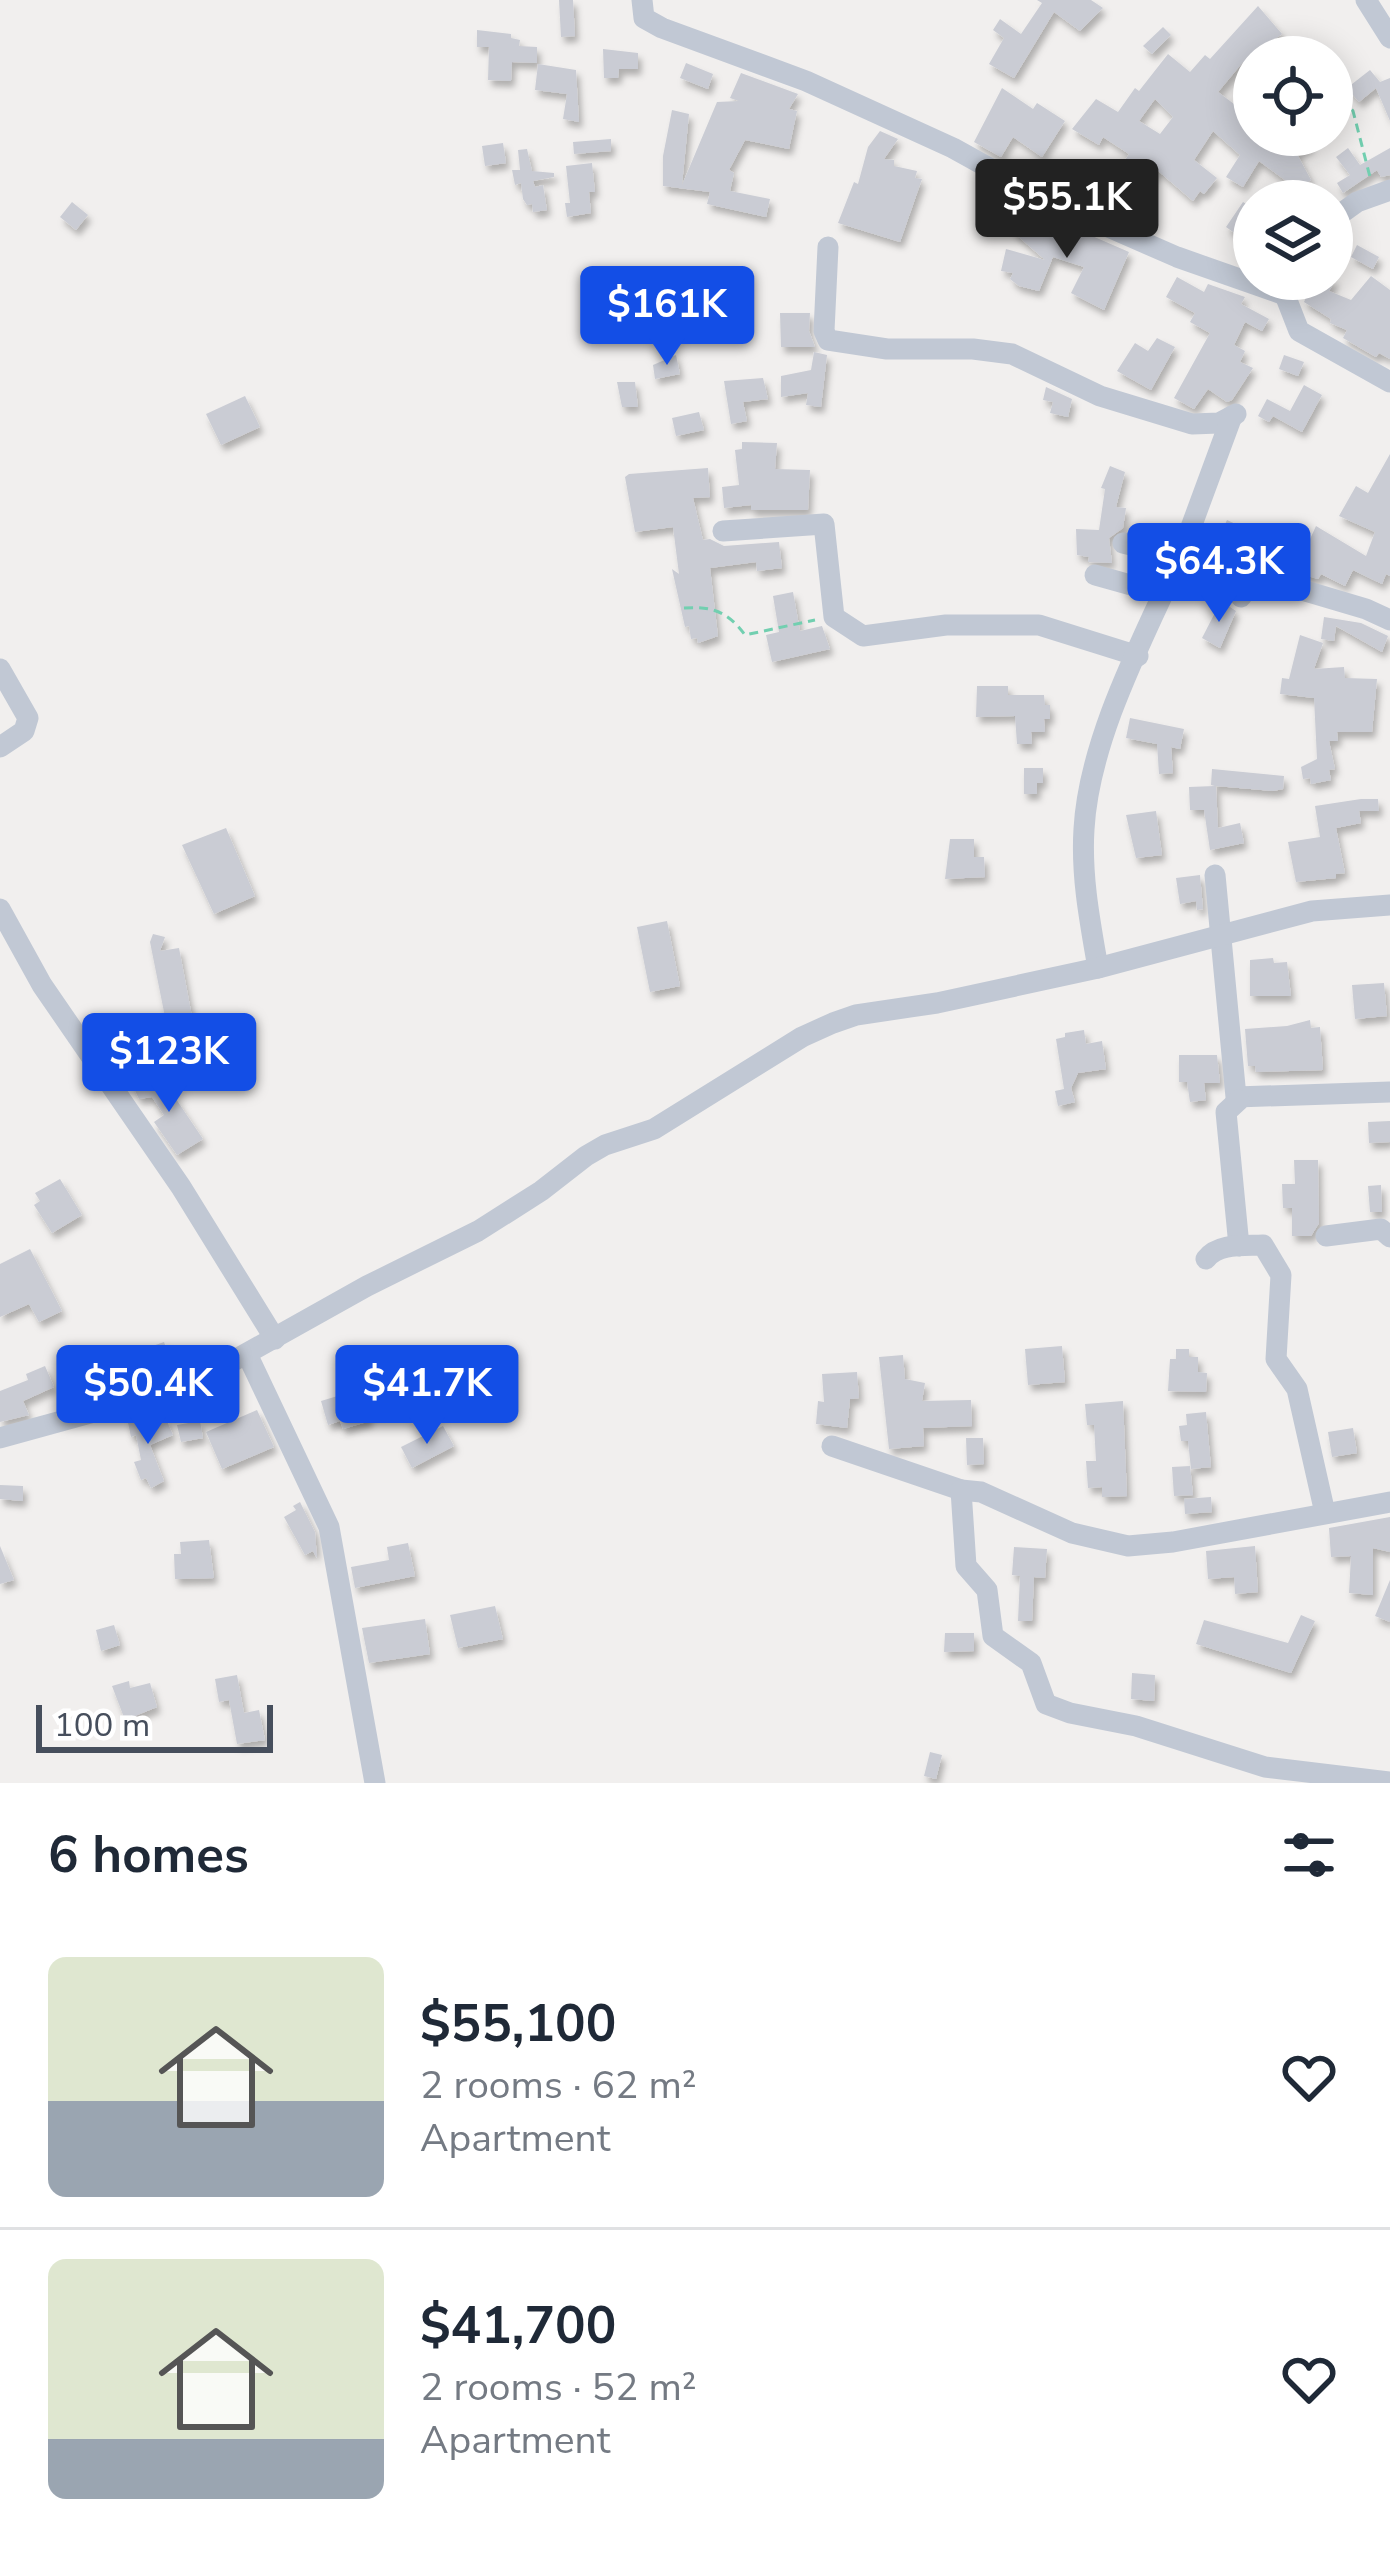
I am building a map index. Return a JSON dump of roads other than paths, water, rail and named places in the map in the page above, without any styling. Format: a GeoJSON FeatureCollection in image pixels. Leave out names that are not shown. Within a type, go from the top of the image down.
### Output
{"type":"FeatureCollection","features":[{"type":"Feature","properties":{"kind":"street"},"geometry":{"type":"LineString","coordinates":[[642,0],[644,18],[662,28],[806,81],[953,148],[1049,201],[1177,257],[1233,272]]}},
{"type":"Feature","properties":{"kind":"street"},"geometry":{"type":"LineString","coordinates":[[1366,0],[1390,38]]}},
{"type":"Feature","properties":{"kind":"street"},"geometry":{"type":"LineString","coordinates":[[1353,205],[1383,193]]}},
{"type":"Feature","properties":{"kind":"street"},"geometry":{"type":"LineString","coordinates":[[828,247],[824,331],[828,340],[887,349],[1012,354],[1100,396],[1192,424],[1220,423],[1234,415],[1104,734],[1084,826],[1085,894],[1098,968]]}},
{"type":"Feature","properties":{"kind":"street"},"geometry":{"type":"LineString","coordinates":[[1291,300],[1298,331],[1390,382]]}},
{"type":"Feature","properties":{"kind":"street"},"geometry":{"type":"LineString","coordinates":[[723,531],[824,524],[834,617],[863,636],[946,625],[1039,625],[1138,656]]}},
{"type":"Feature","properties":{"kind":"street"},"geometry":{"type":"LineString","coordinates":[[1123,543],[1203,559],[1390,620]]}},
{"type":"Feature","properties":{"kind":"street"},"geometry":{"type":"LineString","coordinates":[[1095,575],[1163,594]]}},
{"type":"Feature","properties":{"kind":"street"},"geometry":{"type":"LineString","coordinates":[[1241,597],[1255,576]]}},
{"type":"Feature","properties":{"kind":"street"},"geometry":{"type":"LineString","coordinates":[[0,669],[28,718],[24,731],[0,747]]}},
{"type":"Feature","properties":{"kind":"street"},"geometry":{"type":"LineString","coordinates":[[1215,875],[1232,1091],[1239,1100]]}},
{"type":"Feature","properties":{"kind":"street"},"geometry":{"type":"LineString","coordinates":[[0,1438],[156,1395],[247,1354],[478,1231],[605,1145],[654,1129],[818,1030],[856,1015],[937,1003],[1098,968],[1312,911],[1390,905]]}},
{"type":"Feature","properties":{"kind":"street"},"geometry":{"type":"LineString","coordinates":[[0,909],[42,985],[181,1187],[275,1339]]}},
{"type":"Feature","properties":{"kind":"street"},"geometry":{"type":"LineString","coordinates":[[1239,1246],[1226,1112],[1239,1100],[1390,1092]]}},
{"type":"Feature","properties":{"kind":"street"},"geometry":{"type":"LineString","coordinates":[[1326,1235],[1381,1229],[1390,1238]]}},
{"type":"Feature","properties":{"kind":"street"},"geometry":{"type":"LineString","coordinates":[[1206,1259],[1211,1252],[1263,1245],[1281,1275],[1276,1359],[1297,1389],[1325,1513]]}},
{"type":"Feature","properties":{"kind":"street"},"geometry":{"type":"LineString","coordinates":[[247,1354],[328,1527],[375,1783]]}},
{"type":"Feature","properties":{"kind":"street"},"geometry":{"type":"LineString","coordinates":[[832,1446],[961,1490],[980,1492],[1072,1533],[1128,1546],[1390,1502]]}},
{"type":"Feature","properties":{"kind":"street"},"geometry":{"type":"LineString","coordinates":[[961,1490],[966,1566],[987,1590],[993,1636],[1031,1663],[1046,1704],[1136,1726],[1265,1768],[1390,1782]]}}]}
